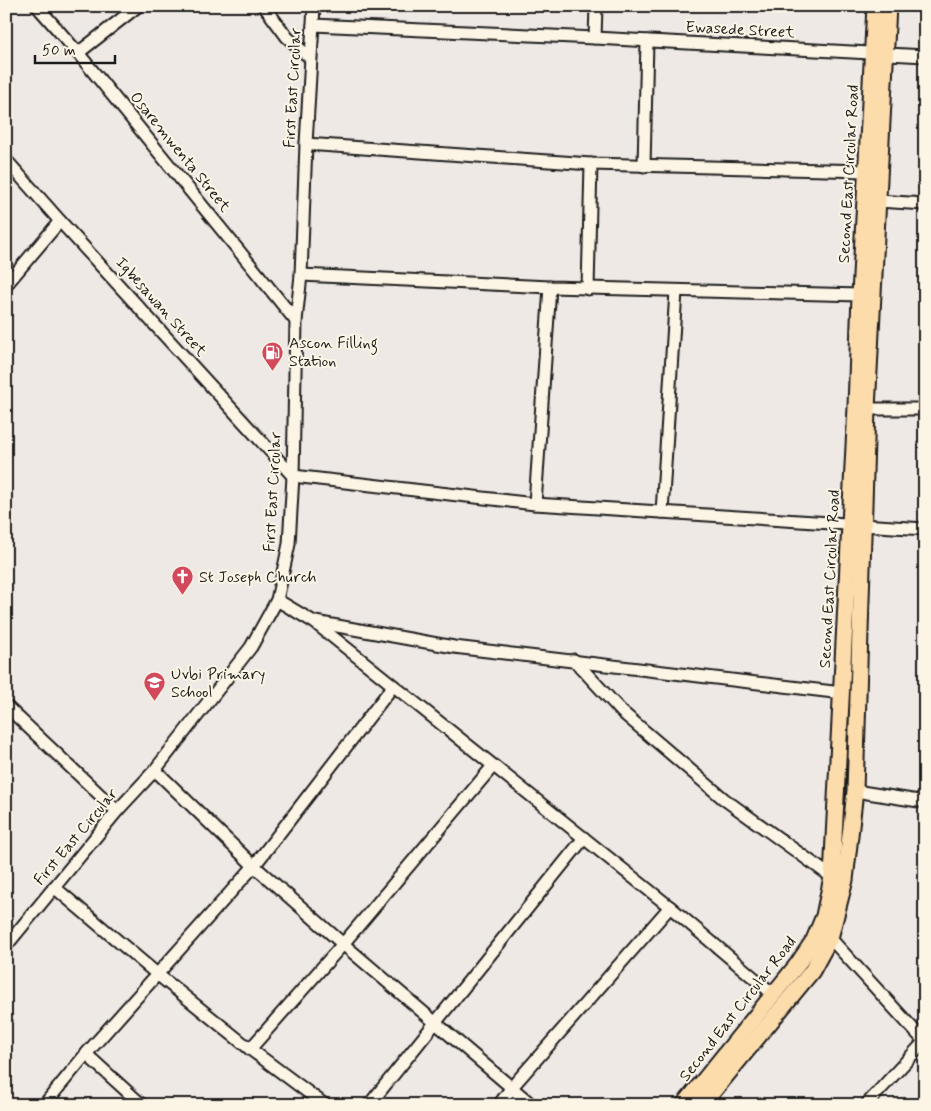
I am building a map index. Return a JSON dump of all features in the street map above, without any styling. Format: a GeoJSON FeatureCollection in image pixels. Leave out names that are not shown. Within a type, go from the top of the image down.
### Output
{"type":"FeatureCollection","features":[{"type":"Feature","properties":{"kind":"main road","name":"Second East Circular Road"},"geometry":{"type":"LineString","coordinates":[[684,1105],[797,965],[814,940],[824,916],[832,877],[842,693],[868,409],[878,201],[879,53],[875,6]]}},
{"type":"Feature","properties":{"kind":"main road","name":"Second East Circular Road"},"geometry":{"type":"LineString","coordinates":[[702,1105],[812,971],[830,938],[846,880],[855,791],[856,524],[860,295],[866,171],[879,53],[888,6]]}},
{"type":"Feature","properties":{"kind":"street","name":"Osaremwenta Street"},"geometry":{"type":"LineString","coordinates":[[37,6],[78,53],[296,321]]}},
{"type":"Feature","properties":{"kind":"street"},"geometry":{"type":"LineString","coordinates":[[78,53],[138,6]]}},
{"type":"Feature","properties":{"kind":"street"},"geometry":{"type":"LineString","coordinates":[[264,6],[288,37],[310,58]]}},
{"type":"Feature","properties":{"kind":"street","name":"First East Circular"},"geometry":{"type":"LineString","coordinates":[[6,946],[117,811],[155,770],[251,647],[277,600],[289,544],[293,476],[296,321],[302,275],[306,144],[314,6]]}},
{"type":"Feature","properties":{"kind":"street"},"geometry":{"type":"LineString","coordinates":[[595,38],[596,6]]}},
{"type":"Feature","properties":{"kind":"street","name":"Ewasede Street"},"geometry":{"type":"LineString","coordinates":[[313,25],[925,56]]}},
{"type":"Feature","properties":{"kind":"street"},"geometry":{"type":"LineString","coordinates":[[644,166],[647,41]]}},
{"type":"Feature","properties":{"kind":"street"},"geometry":{"type":"LineString","coordinates":[[306,144],[591,164],[866,171]]}},
{"type":"Feature","properties":{"kind":"street","name":"Igbesawan Street"},"geometry":{"type":"LineString","coordinates":[[6,160],[293,476]]}},
{"type":"Feature","properties":{"kind":"street"},"geometry":{"type":"LineString","coordinates":[[588,288],[591,164]]}},
{"type":"Feature","properties":{"kind":"street"},"geometry":{"type":"LineString","coordinates":[[878,201],[925,204]]}},
{"type":"Feature","properties":{"kind":"street"},"geometry":{"type":"LineString","coordinates":[[6,285],[60,221]]}},
{"type":"Feature","properties":{"kind":"street"},"geometry":{"type":"LineString","coordinates":[[302,275],[550,288],[860,295]]}},
{"type":"Feature","properties":{"kind":"street"},"geometry":{"type":"LineString","coordinates":[[536,504],[550,288]]}},
{"type":"Feature","properties":{"kind":"street"},"geometry":{"type":"LineString","coordinates":[[662,512],[676,291]]}},
{"type":"Feature","properties":{"kind":"street"},"geometry":{"type":"LineString","coordinates":[[868,409],[925,409]]}},
{"type":"Feature","properties":{"kind":"street"},"geometry":{"type":"LineString","coordinates":[[293,476],[536,504],[925,529]]}},
{"type":"Feature","properties":{"kind":"street"},"geometry":{"type":"LineString","coordinates":[[277,600],[314,622],[670,907],[773,994]]}},
{"type":"Feature","properties":{"kind":"street"},"geometry":{"type":"LineString","coordinates":[[314,622],[454,646],[842,693]]}},
{"type":"Feature","properties":{"kind":"street"},"geometry":{"type":"LineString","coordinates":[[574,660],[622,712],[717,793],[832,877]]}},
{"type":"Feature","properties":{"kind":"street"},"geometry":{"type":"LineString","coordinates":[[44,1105],[86,1054],[254,866],[393,686]]}},
{"type":"Feature","properties":{"kind":"street"},"geometry":{"type":"LineString","coordinates":[[8,711],[117,811]]}},
{"type":"Feature","properties":{"kind":"street"},"geometry":{"type":"LineString","coordinates":[[250,1049],[343,944],[493,766]]}},
{"type":"Feature","properties":{"kind":"street"},"geometry":{"type":"LineString","coordinates":[[155,770],[254,866],[532,1105]]}},
{"type":"Feature","properties":{"kind":"street"},"geometry":{"type":"LineString","coordinates":[[855,791],[925,802]]}},
{"type":"Feature","properties":{"kind":"street"},"geometry":{"type":"LineString","coordinates":[[369,1105],[584,838]]}},
{"type":"Feature","properties":{"kind":"street"},"geometry":{"type":"LineString","coordinates":[[54,887],[250,1049],[325,1105]]}},
{"type":"Feature","properties":{"kind":"street"},"geometry":{"type":"LineString","coordinates":[[499,1105],[512,1087],[670,907]]}},
{"type":"Feature","properties":{"kind":"street"},"geometry":{"type":"LineString","coordinates":[[830,938],[925,1042],[866,1105]]}},
{"type":"Feature","properties":{"kind":"street"},"geometry":{"type":"LineString","coordinates":[[86,1054],[142,1105]]}},
{"type":"Feature","properties":{"kind":"place","name":"Ascon Filling Station"},"geometry":{"type":"Point","coordinates":[273,371]}},
{"type":"Feature","properties":{"kind":"place","name":"St Joseph Church"},"geometry":{"type":"Point","coordinates":[183,596]}},
{"type":"Feature","properties":{"kind":"place","name":"Uvbi Primary School"},"geometry":{"type":"Point","coordinates":[155,702]}}]}
